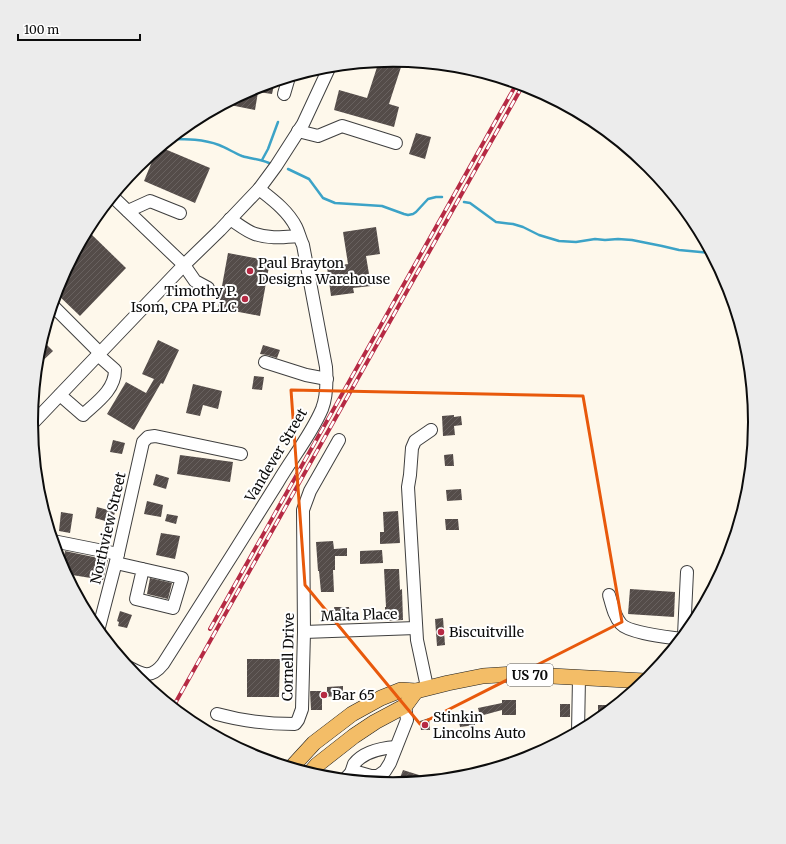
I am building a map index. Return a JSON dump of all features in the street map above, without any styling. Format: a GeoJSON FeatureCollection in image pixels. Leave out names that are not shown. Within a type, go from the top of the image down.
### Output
{"type":"FeatureCollection","features":[{"type":"Feature","properties":{"kind":"main road","name":"US 70"},"geometry":{"type":"LineString","coordinates":[[295,763],[314,742],[352,714],[381,698],[401,690],[422,689],[483,676],[514,674],[636,681]]}},
{"type":"Feature","properties":{"kind":"main road"},"geometry":{"type":"LineString","coordinates":[[314,768],[354,736],[375,722],[405,706],[422,689]]}},
{"type":"Feature","properties":{"kind":"street"},"geometry":{"type":"LineString","coordinates":[[38,417],[259,189],[276,166],[298,131],[315,100],[327,74]]}},
{"type":"Feature","properties":{"kind":"street"},"geometry":{"type":"LineString","coordinates":[[284,94],[287,83]]}},
{"type":"Feature","properties":{"kind":"street"},"geometry":{"type":"LineString","coordinates":[[298,131],[318,136],[342,126],[396,142]]}},
{"type":"Feature","properties":{"kind":"street","name":"Vandever Street"},"geometry":{"type":"LineString","coordinates":[[143,674],[147,675],[157,671],[163,664],[317,421],[324,401],[327,379],[326,367],[302,245],[296,226],[275,201],[259,189]]}},
{"type":"Feature","properties":{"kind":"street"},"geometry":{"type":"LineString","coordinates":[[116,200],[184,265],[195,281],[208,288]]}},
{"type":"Feature","properties":{"kind":"street"},"geometry":{"type":"LineString","coordinates":[[128,211],[150,201],[180,213]]}},
{"type":"Feature","properties":{"kind":"street"},"geometry":{"type":"LineString","coordinates":[[230,219],[255,234],[278,238],[299,236]]}},
{"type":"Feature","properties":{"kind":"street"},"geometry":{"type":"LineString","coordinates":[[56,310],[115,370],[115,377],[110,388],[104,396],[83,415],[60,395]]}},
{"type":"Feature","properties":{"kind":"street"},"geometry":{"type":"LineString","coordinates":[[265,362],[306,375],[327,379]]}},
{"type":"Feature","properties":{"kind":"street"},"geometry":{"type":"LineString","coordinates":[[422,689],[416,628],[408,487],[412,448],[415,441],[431,430]]}},
{"type":"Feature","properties":{"kind":"street","name":"Northview Street"},"geometry":{"type":"LineString","coordinates":[[100,622],[117,558],[143,442],[148,437],[155,436],[241,454]]}},
{"type":"Feature","properties":{"kind":"street","name":"Cornell Drive"},"geometry":{"type":"LineString","coordinates":[[217,714],[229,718],[273,724],[295,724],[298,720],[302,709],[304,632],[303,510],[310,491],[339,440]]}},
{"type":"Feature","properties":{"kind":"street"},"geometry":{"type":"LineString","coordinates":[[59,543],[117,558],[143,569]]}},
{"type":"Feature","properties":{"kind":"street"},"geometry":{"type":"LineString","coordinates":[[685,624],[687,572]]}},
{"type":"Feature","properties":{"kind":"street"},"geometry":{"type":"LineString","coordinates":[[609,595],[615,613],[622,625],[638,632],[675,638]]}},
{"type":"Feature","properties":{"kind":"street","name":"Malta Place"},"geometry":{"type":"LineString","coordinates":[[304,632],[416,628]]}},
{"type":"Feature","properties":{"kind":"street"},"geometry":{"type":"LineString","coordinates":[[578,724],[579,678]]}},
{"type":"Feature","properties":{"kind":"street"},"geometry":{"type":"LineString","coordinates":[[377,776],[385,772],[390,763],[407,720],[405,706]]}},
{"type":"Feature","properties":{"kind":"street"},"geometry":{"type":"LineString","coordinates":[[349,774],[353,765],[359,759],[381,748],[396,747]]}},
{"type":"Feature","properties":{"kind":"street"},"geometry":{"type":"LineString","coordinates":[[352,774],[357,772],[362,775]]}},
{"type":"Feature","properties":{"kind":"highlighted area"},"geometry":{"type":"Polygon","coordinates":[[[291,390],[583,396],[622,622],[420,724],[305,585],[291,390]]]}},
{"type":"Feature","properties":{"kind":"building"},"geometry":{"type":"Polygon","coordinates":[[[401,67],[389,104],[399,107],[394,127],[334,110],[339,90],[367,98],[377,68],[401,67]]]}},
{"type":"Feature","properties":{"kind":"building"},"geometry":{"type":"Polygon","coordinates":[[[273,88],[272,94],[261,92],[273,88]]]}},
{"type":"Feature","properties":{"kind":"building"},"geometry":{"type":"Polygon","coordinates":[[[258,94],[255,110],[233,106],[258,94]]]}},
{"type":"Feature","properties":{"kind":"building"},"geometry":{"type":"Polygon","coordinates":[[[416,133],[431,137],[425,159],[409,154],[416,133]]]}},
{"type":"Feature","properties":{"kind":"building"},"geometry":{"type":"Polygon","coordinates":[[[166,149],[210,168],[195,203],[144,181],[152,162],[166,149]]]}},
{"type":"Feature","properties":{"kind":"building"},"geometry":{"type":"Polygon","coordinates":[[[376,227],[380,254],[366,256],[371,286],[353,288],[354,293],[331,296],[327,267],[348,264],[343,232],[376,227]]]}},
{"type":"Feature","properties":{"kind":"building"},"geometry":{"type":"Polygon","coordinates":[[[92,235],[126,268],[80,316],[61,298],[75,265],[92,235]]]}},
{"type":"Feature","properties":{"kind":"building"},"geometry":{"type":"Polygon","coordinates":[[[228,253],[270,261],[260,316],[218,308],[228,253]]]}},
{"type":"Feature","properties":{"kind":"building"},"geometry":{"type":"Polygon","coordinates":[[[158,340],[179,350],[163,384],[161,383],[134,430],[107,414],[126,382],[146,393],[154,379],[142,374],[158,340]]]}},
{"type":"Feature","properties":{"kind":"building"},"geometry":{"type":"Polygon","coordinates":[[[47,345],[53,351],[44,360],[47,345]]]}},
{"type":"Feature","properties":{"kind":"building"},"geometry":{"type":"Polygon","coordinates":[[[263,345],[280,350],[277,358],[260,354],[263,345]]]}},
{"type":"Feature","properties":{"kind":"building"},"geometry":{"type":"Polygon","coordinates":[[[254,376],[264,377],[262,390],[252,389],[254,376]]]}},
{"type":"Feature","properties":{"kind":"building"},"geometry":{"type":"Polygon","coordinates":[[[193,384],[222,391],[218,409],[203,405],[200,416],[186,413],[193,384]]]}},
{"type":"Feature","properties":{"kind":"building"},"geometry":{"type":"Polygon","coordinates":[[[454,415],[454,417],[461,416],[462,425],[454,426],[455,435],[443,436],[442,416],[454,415]]]}},
{"type":"Feature","properties":{"kind":"building"},"geometry":{"type":"Polygon","coordinates":[[[113,440],[125,443],[122,454],[110,452],[113,440]]]}},
{"type":"Feature","properties":{"kind":"building"},"geometry":{"type":"Polygon","coordinates":[[[453,454],[454,466],[445,466],[444,455],[453,454]]]}},
{"type":"Feature","properties":{"kind":"building"},"geometry":{"type":"Polygon","coordinates":[[[180,455],[233,462],[230,482],[177,474],[180,455]]]}},
{"type":"Feature","properties":{"kind":"building"},"geometry":{"type":"Polygon","coordinates":[[[156,474],[169,478],[166,489],[153,485],[156,474]]]}},
{"type":"Feature","properties":{"kind":"building"},"geometry":{"type":"Polygon","coordinates":[[[461,489],[462,500],[447,501],[446,490],[461,489]]]}},
{"type":"Feature","properties":{"kind":"building"},"geometry":{"type":"Polygon","coordinates":[[[147,501],[163,505],[161,517],[144,514],[147,501]]]}},
{"type":"Feature","properties":{"kind":"building"},"geometry":{"type":"Polygon","coordinates":[[[97,507],[115,512],[112,523],[95,518],[97,507]]]}},
{"type":"Feature","properties":{"kind":"building"},"geometry":{"type":"Polygon","coordinates":[[[398,511],[400,543],[380,544],[380,532],[384,532],[383,512],[398,511]]]}},
{"type":"Feature","properties":{"kind":"building"},"geometry":{"type":"Polygon","coordinates":[[[61,512],[73,514],[70,533],[59,531],[61,512]]]}},
{"type":"Feature","properties":{"kind":"building"},"geometry":{"type":"Polygon","coordinates":[[[167,514],[178,516],[176,524],[165,521],[167,514]]]}},
{"type":"Feature","properties":{"kind":"building"},"geometry":{"type":"Polygon","coordinates":[[[445,519],[458,519],[459,530],[446,530],[445,519]]]}},
{"type":"Feature","properties":{"kind":"building"},"geometry":{"type":"Polygon","coordinates":[[[161,533],[180,536],[175,559],[156,555],[161,533]]]}},
{"type":"Feature","properties":{"kind":"building"},"geometry":{"type":"Polygon","coordinates":[[[333,541],[334,549],[347,548],[347,556],[335,556],[335,570],[333,570],[334,592],[321,592],[316,542],[333,541]]]}},
{"type":"Feature","properties":{"kind":"building"},"geometry":{"type":"Polygon","coordinates":[[[382,550],[383,563],[360,564],[360,551],[382,550]]]}},
{"type":"Feature","properties":{"kind":"building"},"geometry":{"type":"Polygon","coordinates":[[[65,551],[108,560],[103,580],[73,575],[64,556],[65,551]]]}},
{"type":"Feature","properties":{"kind":"building"},"geometry":{"type":"Polygon","coordinates":[[[384,569],[399,569],[400,590],[402,589],[403,620],[385,621],[385,618],[367,619],[367,613],[385,612],[384,569]]]}},
{"type":"Feature","properties":{"kind":"building"},"geometry":{"type":"Polygon","coordinates":[[[150,578],[172,583],[168,599],[147,594],[150,578]]]}},
{"type":"Feature","properties":{"kind":"building"},"geometry":{"type":"Polygon","coordinates":[[[630,589],[675,592],[674,617],[628,614],[630,589]]]}},
{"type":"Feature","properties":{"kind":"building"},"geometry":{"type":"Polygon","coordinates":[[[334,607],[349,607],[350,618],[335,619],[334,607]]]}},
{"type":"Feature","properties":{"kind":"building"},"geometry":{"type":"Polygon","coordinates":[[[120,611],[132,615],[127,628],[118,626],[119,622],[117,621],[120,611]]]}},
{"type":"Feature","properties":{"kind":"building"},"geometry":{"type":"Polygon","coordinates":[[[443,618],[445,645],[437,646],[435,619],[443,618]]]}},
{"type":"Feature","properties":{"kind":"building"},"geometry":{"type":"Polygon","coordinates":[[[247,659],[280,659],[279,697],[247,697],[247,659]]]}},
{"type":"Feature","properties":{"kind":"building"},"geometry":{"type":"Polygon","coordinates":[[[343,686],[343,696],[322,697],[322,710],[311,710],[310,691],[327,691],[327,687],[343,686]]]}},
{"type":"Feature","properties":{"kind":"building"},"geometry":{"type":"Polygon","coordinates":[[[502,700],[516,700],[516,715],[502,715],[502,710],[480,716],[478,708],[502,703],[502,700]]]}},
{"type":"Feature","properties":{"kind":"building"},"geometry":{"type":"Polygon","coordinates":[[[560,704],[570,704],[570,717],[560,717],[560,704]]]}},
{"type":"Feature","properties":{"kind":"building"},"geometry":{"type":"Polygon","coordinates":[[[598,705],[608,705],[598,712],[598,705]]]}},
{"type":"Feature","properties":{"kind":"building"},"geometry":{"type":"Polygon","coordinates":[[[473,715],[475,725],[460,727],[458,717],[473,715]]]}},
{"type":"Feature","properties":{"kind":"building"},"geometry":{"type":"Polygon","coordinates":[[[429,718],[430,730],[421,730],[420,721],[429,718]]]}},
{"type":"Feature","properties":{"kind":"building"},"geometry":{"type":"Polygon","coordinates":[[[403,770],[419,775],[419,776],[400,777],[403,770]]]}},
{"type":"Feature","properties":{"kind":"waterway"},"geometry":{"type":"LineString","coordinates":[[262,160],[268,149],[278,122]]}},
{"type":"Feature","properties":{"kind":"waterway"},"geometry":{"type":"LineString","coordinates":[[178,139],[201,140],[213,143],[242,156],[269,163]]}},
{"type":"Feature","properties":{"kind":"waterway"},"geometry":{"type":"LineString","coordinates":[[288,169],[309,179],[323,198],[335,203],[382,206],[408,215],[416,212],[428,199],[442,197]]}},
{"type":"Feature","properties":{"kind":"waterway"},"geometry":{"type":"LineString","coordinates":[[464,202],[470,203],[496,222],[523,227],[539,235],[559,241],[576,242],[595,239],[632,240],[679,250],[704,252]]}},
{"type":"Feature","properties":{"kind":"railway"},"geometry":{"type":"LineString","coordinates":[[210,629],[514,89]]}},
{"type":"Feature","properties":{"kind":"railway"},"geometry":{"type":"LineString","coordinates":[[175,703],[520,91]]}},
{"type":"Feature","properties":{"kind":"place","name":"Paul Brayton Designs Warehouse"},"geometry":{"type":"Point","coordinates":[250,271]}},
{"type":"Feature","properties":{"kind":"place","name":"Timothy P. Isom, CPA PLLC"},"geometry":{"type":"Point","coordinates":[245,299]}},
{"type":"Feature","properties":{"kind":"place","name":"Biscuitville"},"geometry":{"type":"Point","coordinates":[441,632]}},
{"type":"Feature","properties":{"kind":"place","name":"Bar 65"},"geometry":{"type":"Point","coordinates":[324,695]}},
{"type":"Feature","properties":{"kind":"place","name":"Stinkin Lincolns Auto"},"geometry":{"type":"Point","coordinates":[425,725]}}]}
